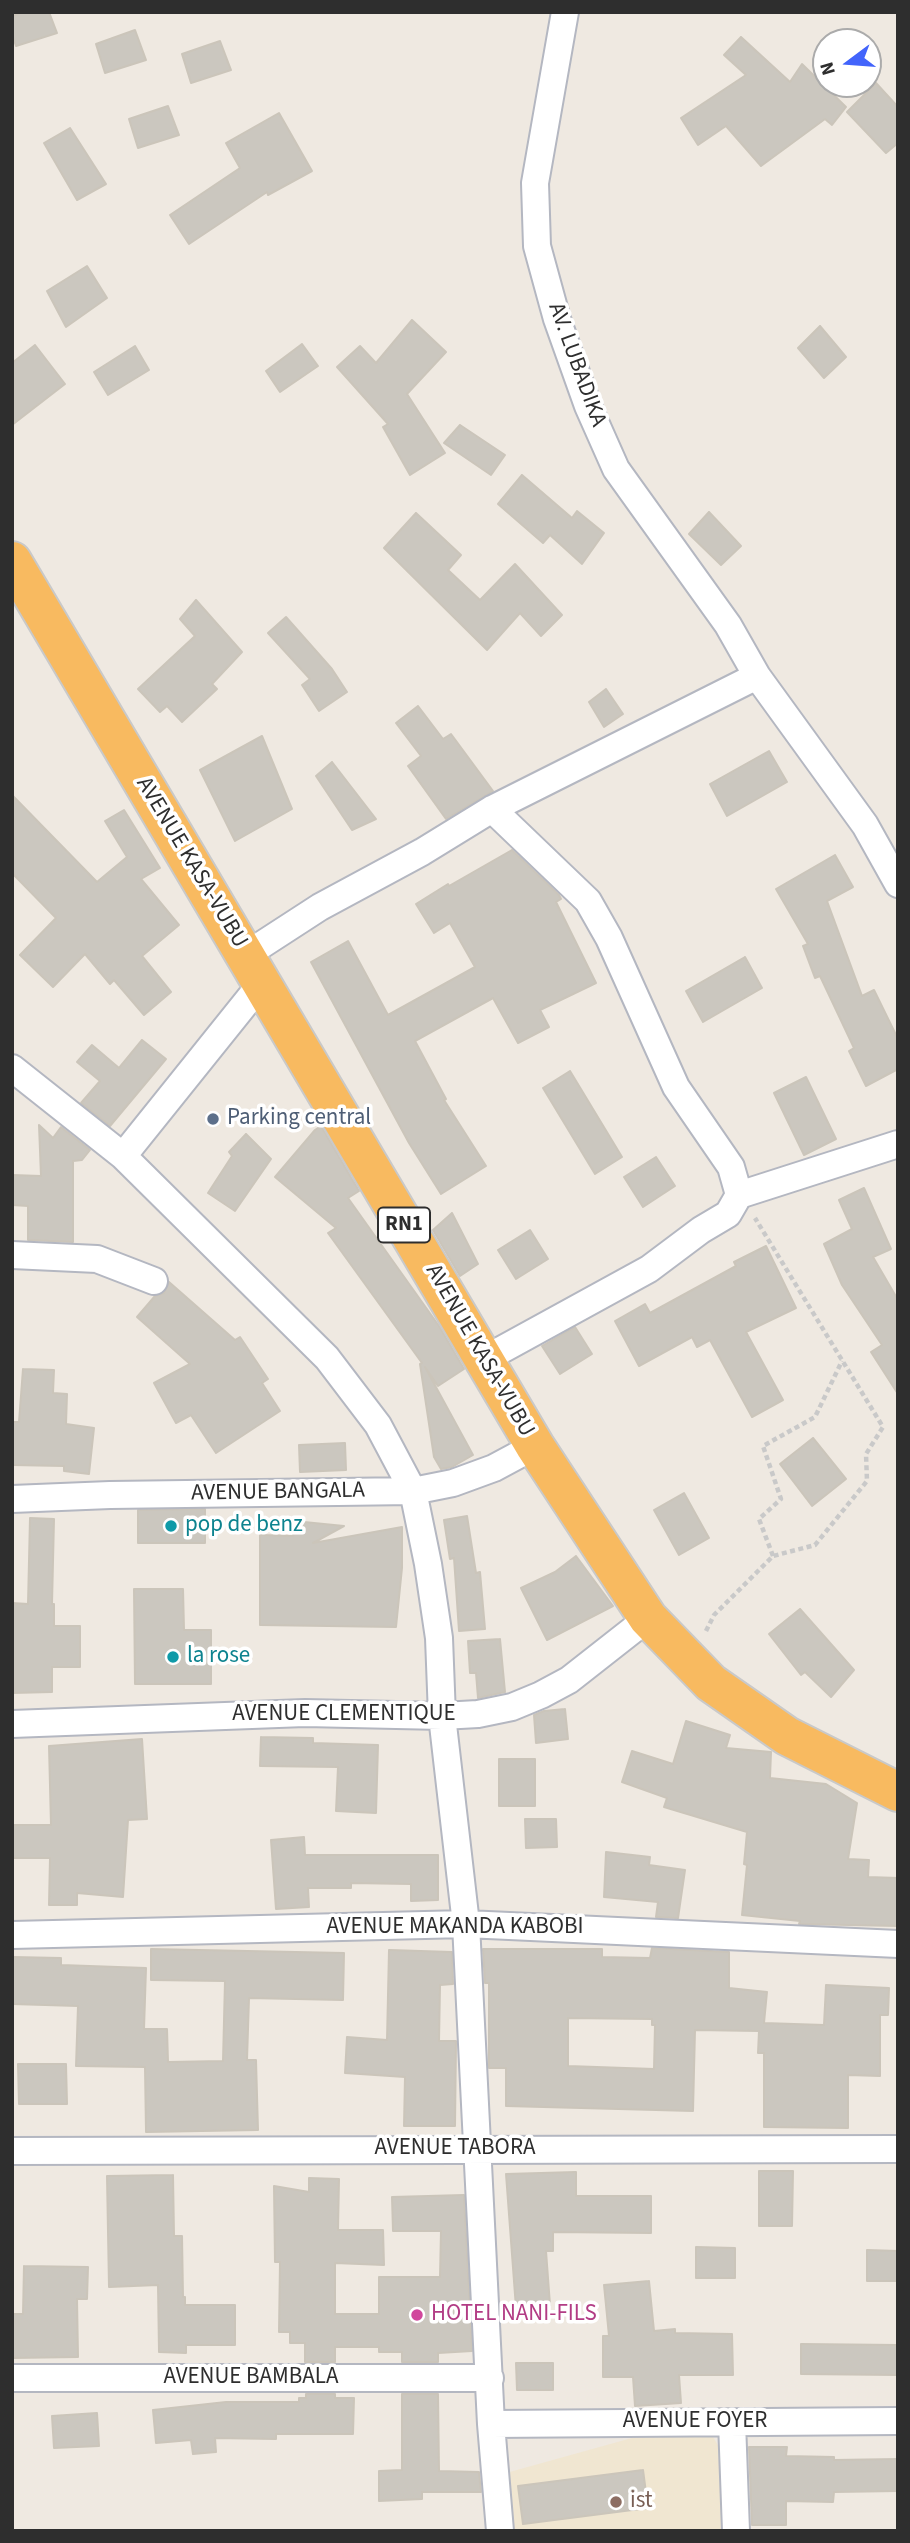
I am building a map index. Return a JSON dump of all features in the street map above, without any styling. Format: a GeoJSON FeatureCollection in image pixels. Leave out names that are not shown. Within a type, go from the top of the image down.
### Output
{"type":"FeatureCollection","features":[{"type":"Feature","properties":{"kind":"highway","name":"AVENUE KASA-VUBU"},"geometry":{"type":"LineString","coordinates":[[12,561],[534,1447],[648,1618],[711,1683],[787,1736],[898,1793]]}},
{"type":"Feature","properties":{"kind":"street","name":"AV. LUBADIKA"},"geometry":{"type":"LineString","coordinates":[[565,12],[535,183],[537,246],[556,319],[588,406],[615,469],[728,625],[757,676],[865,825],[898,884]]}},
{"type":"Feature","properties":{"kind":"street"},"geometry":{"type":"LineString","coordinates":[[123,1156],[254,970],[320,907],[422,852],[492,809],[757,676]]}},
{"type":"Feature","properties":{"kind":"street"},"geometry":{"type":"LineString","coordinates":[[492,809],[588,901],[610,937],[676,1087],[731,1167],[739,1195]]}},
{"type":"Feature","properties":{"kind":"street"},"geometry":{"type":"LineString","coordinates":[[12,1068],[123,1156],[327,1358],[378,1425],[413,1491],[439,1638],[442,1716],[466,1924],[491,2424],[500,2531]]}},
{"type":"Feature","properties":{"kind":"street"},"geometry":{"type":"LineString","coordinates":[[483,1360],[649,1269],[701,1230],[728,1214],[739,1195],[898,1144]]}},
{"type":"Feature","properties":{"kind":"street"},"geometry":{"type":"LineString","coordinates":[[12,1255],[97,1259],[154,1282]]}},
{"type":"Feature","properties":{"kind":"street","name":"AVENUE BANGALA"},"geometry":{"type":"LineString","coordinates":[[12,1499],[110,1494],[413,1491],[453,1483],[494,1468],[534,1447]]}},
{"type":"Feature","properties":{"kind":"street","name":"AVENUE CLEMENTIQUE"},"geometry":{"type":"LineString","coordinates":[[12,1724],[306,1713],[442,1716],[478,1714],[512,1707],[569,1680],[648,1618]]}},
{"type":"Feature","properties":{"kind":"street","name":"AVENUE MAKANDA KABOBI"},"geometry":{"type":"LineString","coordinates":[[12,1935],[466,1924],[898,1944]]}},
{"type":"Feature","properties":{"kind":"street","name":"AVENUE TABORA"},"geometry":{"type":"LineString","coordinates":[[12,2151],[898,2149]]}},
{"type":"Feature","properties":{"kind":"street","name":"AVENUE BAMBALA"},"geometry":{"type":"LineString","coordinates":[[12,2378],[490,2378]]}},
{"type":"Feature","properties":{"kind":"street","name":"AVENUE FOYER"},"geometry":{"type":"LineString","coordinates":[[491,2424],[898,2421]]}},
{"type":"Feature","properties":{"kind":"street"},"geometry":{"type":"LineString","coordinates":[[732,2422],[736,2531]]}},
{"type":"Feature","properties":{"kind":"path"},"geometry":{"type":"LineString","coordinates":[[691,1663],[714,1615],[773,1556],[814,1545],[867,1481],[866,1454],[883,1427],[739,1195]]}},
{"type":"Feature","properties":{"kind":"path"},"geometry":{"type":"LineString","coordinates":[[773,1556],[759,1519],[781,1499],[763,1446],[816,1417],[842,1360]]}},
{"type":"Feature","properties":{"kind":"shaded area","name":"ist"},"geometry":{"type":"Polygon","coordinates":[[[639,2436],[713,2437],[722,2452],[724,2531],[511,2531],[506,2473],[639,2436]]]}},
{"type":"Feature","properties":{"kind":"building"},"geometry":{"type":"Polygon","coordinates":[[[23,12],[49,12],[57,33],[16,46],[12,34],[12,16],[23,12]]]}},
{"type":"Feature","properties":{"kind":"building"},"geometry":{"type":"Polygon","coordinates":[[[135,30],[146,60],[105,73],[96,44],[135,30]]]}},
{"type":"Feature","properties":{"kind":"building"},"geometry":{"type":"Polygon","coordinates":[[[741,37],[790,82],[802,64],[812,74],[812,98],[837,98],[846,107],[832,125],[825,119],[761,166],[726,126],[698,145],[681,118],[746,75],[724,55],[741,37]]]}},
{"type":"Feature","properties":{"kind":"building"},"geometry":{"type":"Polygon","coordinates":[[[220,41],[231,70],[191,83],[182,54],[220,41]]]}},
{"type":"Feature","properties":{"kind":"building"},"geometry":{"type":"Polygon","coordinates":[[[882,90],[898,107],[898,143],[886,153],[847,112],[861,98],[882,98],[882,90]]]}},
{"type":"Feature","properties":{"kind":"building"},"geometry":{"type":"Polygon","coordinates":[[[168,106],[179,135],[138,148],[129,119],[168,106]]]}},
{"type":"Feature","properties":{"kind":"building"},"geometry":{"type":"Polygon","coordinates":[[[279,113],[312,171],[268,195],[267,192],[189,244],[170,215],[240,168],[226,143],[279,113]]]}},
{"type":"Feature","properties":{"kind":"building"},"geometry":{"type":"Polygon","coordinates":[[[70,128],[106,184],[77,200],[44,143],[70,128]]]}},
{"type":"Feature","properties":{"kind":"building"},"geometry":{"type":"Polygon","coordinates":[[[87,266],[107,298],[66,327],[47,291],[87,266]]]}},
{"type":"Feature","properties":{"kind":"building"},"geometry":{"type":"Polygon","coordinates":[[[412,320],[446,352],[407,394],[445,453],[410,475],[383,427],[388,424],[337,367],[360,346],[376,363],[412,320]]]}},
{"type":"Feature","properties":{"kind":"building"},"geometry":{"type":"Polygon","coordinates":[[[820,326],[846,357],[824,378],[798,348],[820,326]]]}},
{"type":"Feature","properties":{"kind":"building"},"geometry":{"type":"Polygon","coordinates":[[[302,344],[318,366],[280,392],[266,371],[302,344]]]}},
{"type":"Feature","properties":{"kind":"building"},"geometry":{"type":"Polygon","coordinates":[[[35,345],[65,384],[12,425],[12,363],[35,345]]]}},
{"type":"Feature","properties":{"kind":"building"},"geometry":{"type":"Polygon","coordinates":[[[135,346],[149,370],[108,395],[94,372],[135,346]]]}},
{"type":"Feature","properties":{"kind":"building"},"geometry":{"type":"Polygon","coordinates":[[[460,425],[505,455],[491,475],[444,443],[460,425]]]}},
{"type":"Feature","properties":{"kind":"building"},"geometry":{"type":"Polygon","coordinates":[[[522,475],[572,518],[577,511],[604,533],[582,564],[550,535],[543,543],[498,504],[522,475]]]}},
{"type":"Feature","properties":{"kind":"building"},"geometry":{"type":"Polygon","coordinates":[[[709,512],[741,546],[721,565],[689,534],[709,512]]]}},
{"type":"Feature","properties":{"kind":"building"},"geometry":{"type":"Polygon","coordinates":[[[416,513],[461,555],[448,570],[480,600],[515,564],[562,615],[541,636],[520,613],[487,650],[384,548],[416,513]]]}},
{"type":"Feature","properties":{"kind":"building"},"geometry":{"type":"Polygon","coordinates":[[[196,600],[242,652],[212,684],[217,689],[182,722],[167,706],[160,712],[138,689],[195,636],[180,619],[196,600]]]}},
{"type":"Feature","properties":{"kind":"building"},"geometry":{"type":"Polygon","coordinates":[[[286,617],[332,669],[347,692],[319,711],[302,685],[310,679],[268,633],[286,617]]]}},
{"type":"Feature","properties":{"kind":"building"},"geometry":{"type":"Polygon","coordinates":[[[606,689],[623,714],[604,727],[589,702],[606,689]]]}},
{"type":"Feature","properties":{"kind":"building"},"geometry":{"type":"Polygon","coordinates":[[[418,706],[443,739],[451,734],[493,791],[446,819],[408,766],[421,756],[396,723],[418,706]]]}},
{"type":"Feature","properties":{"kind":"building"},"geometry":{"type":"Polygon","coordinates":[[[262,736],[292,809],[235,841],[200,770],[262,736]]]}},
{"type":"Feature","properties":{"kind":"building"},"geometry":{"type":"Polygon","coordinates":[[[769,751],[787,782],[727,816],[710,784],[769,751]]]}},
{"type":"Feature","properties":{"kind":"building"},"geometry":{"type":"Polygon","coordinates":[[[332,762],[376,819],[352,830],[316,776],[332,762]]]}},
{"type":"Feature","properties":{"kind":"building"},"geometry":{"type":"Polygon","coordinates":[[[12,795],[97,882],[127,857],[105,821],[124,810],[160,868],[141,879],[179,925],[142,956],[171,992],[144,1015],[114,980],[110,984],[85,954],[53,987],[20,955],[56,918],[12,873],[12,795]]]}},
{"type":"Feature","properties":{"kind":"building"},"geometry":{"type":"Polygon","coordinates":[[[512,850],[559,895],[561,899],[556,902],[596,983],[540,1010],[549,1027],[518,1043],[493,998],[415,1041],[446,1099],[444,1100],[486,1166],[441,1194],[409,1143],[311,962],[348,941],[388,1015],[475,967],[450,923],[434,933],[416,904],[512,850]]]}},
{"type":"Feature","properties":{"kind":"building"},"geometry":{"type":"Polygon","coordinates":[[[835,855],[853,887],[827,901],[862,996],[874,990],[898,1039],[898,1069],[866,1086],[849,1051],[854,1048],[820,976],[815,978],[803,946],[808,944],[776,889],[835,855]]]}},
{"type":"Feature","properties":{"kind":"building"},"geometry":{"type":"Polygon","coordinates":[[[745,957],[762,988],[703,1022],[686,991],[745,957]]]}},
{"type":"Feature","properties":{"kind":"building"},"geometry":{"type":"Polygon","coordinates":[[[142,1040],[166,1059],[110,1126],[81,1103],[100,1081],[77,1062],[92,1045],[119,1068],[142,1040]]]}},
{"type":"Feature","properties":{"kind":"building"},"geometry":{"type":"Polygon","coordinates":[[[570,1071],[622,1157],[595,1174],[543,1088],[570,1071]]]}},
{"type":"Feature","properties":{"kind":"building"},"geometry":{"type":"Polygon","coordinates":[[[806,1077],[836,1139],[804,1155],[774,1093],[806,1077]]]}},
{"type":"Feature","properties":{"kind":"building"},"geometry":{"type":"Polygon","coordinates":[[[39,1125],[53,1138],[61,1127],[90,1150],[82,1160],[73,1161],[73,1242],[28,1240],[28,1206],[12,1205],[12,1175],[41,1176],[39,1125]]]}},
{"type":"Feature","properties":{"kind":"building"},"geometry":{"type":"Polygon","coordinates":[[[321,1126],[359,1191],[348,1198],[439,1326],[464,1369],[438,1386],[425,1367],[473,1455],[452,1467],[441,1469],[434,1457],[420,1364],[422,1363],[328,1233],[336,1228],[275,1177],[321,1126]]]}},
{"type":"Feature","properties":{"kind":"building"},"geometry":{"type":"Polygon","coordinates":[[[246,1134],[271,1159],[235,1211],[208,1193],[232,1156],[229,1152],[246,1134]]]}},
{"type":"Feature","properties":{"kind":"building"},"geometry":{"type":"Polygon","coordinates":[[[656,1157],[675,1186],[643,1207],[624,1177],[656,1157]]]}},
{"type":"Feature","properties":{"kind":"building"},"geometry":{"type":"Polygon","coordinates":[[[864,1188],[891,1249],[873,1257],[898,1300],[898,1394],[871,1352],[882,1345],[842,1285],[824,1244],[852,1229],[839,1200],[864,1188]]]}},
{"type":"Feature","properties":{"kind":"building"},"geometry":{"type":"Polygon","coordinates":[[[452,1213],[478,1264],[460,1276],[433,1230],[452,1213]]]}},
{"type":"Feature","properties":{"kind":"building"},"geometry":{"type":"Polygon","coordinates":[[[530,1230],[548,1259],[516,1279],[498,1250],[530,1230]]]}},
{"type":"Feature","properties":{"kind":"building"},"geometry":{"type":"Polygon","coordinates":[[[766,1246],[796,1308],[746,1332],[783,1400],[752,1417],[710,1340],[697,1347],[692,1337],[639,1366],[615,1321],[645,1304],[650,1313],[736,1266],[734,1262],[766,1246]]]}},
{"type":"Feature","properties":{"kind":"building"},"geometry":{"type":"Polygon","coordinates":[[[169,1282],[235,1340],[240,1337],[268,1379],[262,1383],[280,1411],[216,1453],[191,1415],[176,1423],[154,1383],[190,1364],[137,1317],[155,1296],[164,1293],[169,1282]]]}},
{"type":"Feature","properties":{"kind":"building"},"geometry":{"type":"Polygon","coordinates":[[[575,1327],[592,1354],[560,1374],[542,1346],[575,1327]]]}},
{"type":"Feature","properties":{"kind":"building"},"geometry":{"type":"Polygon","coordinates":[[[23,1369],[54,1370],[53,1393],[67,1394],[66,1424],[94,1428],[89,1474],[64,1471],[64,1466],[12,1465],[12,1422],[19,1422],[23,1369]]]}},
{"type":"Feature","properties":{"kind":"building"},"geometry":{"type":"Polygon","coordinates":[[[813,1438],[846,1479],[812,1506],[780,1464],[813,1438]]]}},
{"type":"Feature","properties":{"kind":"building"},"geometry":{"type":"Polygon","coordinates":[[[345,1443],[346,1470],[300,1472],[299,1445],[345,1443]]]}},
{"type":"Feature","properties":{"kind":"building"},"geometry":{"type":"Polygon","coordinates":[[[684,1493],[709,1538],[679,1555],[654,1510],[684,1493]]]}},
{"type":"Feature","properties":{"kind":"building","name":"pop de benz"},"geometry":{"type":"Polygon","coordinates":[[[205,1509],[205,1543],[138,1543],[138,1510],[205,1509]]]}},
{"type":"Feature","properties":{"kind":"building"},"geometry":{"type":"Polygon","coordinates":[[[467,1516],[476,1573],[480,1572],[485,1629],[459,1631],[454,1558],[450,1559],[444,1520],[467,1516]]]}},
{"type":"Feature","properties":{"kind":"building"},"geometry":{"type":"Polygon","coordinates":[[[30,1518],[54,1519],[54,1626],[80,1626],[80,1667],[52,1667],[52,1692],[12,1693],[12,1603],[28,1604],[30,1518]]]}},
{"type":"Feature","properties":{"kind":"building"},"geometry":{"type":"Polygon","coordinates":[[[294,1521],[344,1526],[313,1543],[402,1527],[402,1568],[396,1627],[260,1625],[260,1535],[293,1536],[294,1521]]]}},
{"type":"Feature","properties":{"kind":"building"},"geometry":{"type":"Polygon","coordinates":[[[576,1556],[613,1606],[547,1640],[521,1588],[555,1572],[576,1556]]]}},
{"type":"Feature","properties":{"kind":"building","name":"la rose"},"geometry":{"type":"Polygon","coordinates":[[[134,1589],[183,1589],[184,1630],[211,1630],[211,1684],[135,1684],[134,1589]]]}},
{"type":"Feature","properties":{"kind":"building"},"geometry":{"type":"Polygon","coordinates":[[[800,1609],[854,1670],[831,1697],[805,1672],[801,1675],[769,1634],[800,1609]]]}},
{"type":"Feature","properties":{"kind":"building"},"geometry":{"type":"Polygon","coordinates":[[[500,1639],[505,1692],[478,1698],[476,1673],[470,1673],[468,1641],[500,1639]]]}},
{"type":"Feature","properties":{"kind":"building"},"geometry":{"type":"Polygon","coordinates":[[[565,1709],[568,1739],[536,1743],[534,1715],[565,1709]]]}},
{"type":"Feature","properties":{"kind":"building"},"geometry":{"type":"Polygon","coordinates":[[[686,1721],[730,1735],[726,1748],[771,1752],[770,1778],[826,1784],[857,1803],[848,1859],[869,1860],[868,1877],[898,1878],[898,1926],[799,1924],[800,1921],[742,1915],[747,1832],[664,1807],[667,1798],[622,1782],[632,1751],[673,1764],[686,1721]]]}},
{"type":"Feature","properties":{"kind":"building"},"geometry":{"type":"Polygon","coordinates":[[[261,1737],[313,1738],[313,1743],[378,1745],[376,1813],[336,1811],[338,1767],[260,1766],[261,1737]]]}},
{"type":"Feature","properties":{"kind":"building"},"geometry":{"type":"Polygon","coordinates":[[[142,1739],[147,1819],[128,1820],[123,1897],[77,1893],[77,1905],[49,1905],[50,1858],[12,1858],[12,1825],[51,1825],[49,1746],[142,1739]]]}},
{"type":"Feature","properties":{"kind":"building"},"geometry":{"type":"Polygon","coordinates":[[[499,1759],[535,1759],[535,1806],[499,1806],[499,1759]]]}},
{"type":"Feature","properties":{"kind":"building"},"geometry":{"type":"Polygon","coordinates":[[[525,1819],[556,1819],[557,1847],[526,1848],[525,1819]]]}},
{"type":"Feature","properties":{"kind":"building"},"geometry":{"type":"Polygon","coordinates":[[[304,1837],[305,1855],[438,1855],[438,1900],[411,1901],[411,1884],[351,1883],[351,1888],[308,1888],[309,1907],[276,1909],[271,1840],[304,1837]]]}},
{"type":"Feature","properties":{"kind":"building"},"geometry":{"type":"Polygon","coordinates":[[[606,1852],[650,1857],[649,1865],[685,1870],[678,1918],[656,1917],[658,1902],[604,1897],[606,1852]]]}},
{"type":"Feature","properties":{"kind":"building"},"geometry":{"type":"Polygon","coordinates":[[[652,1948],[729,1952],[729,1988],[767,1992],[764,2023],[824,2025],[826,1985],[889,1988],[888,2015],[880,2015],[880,2076],[848,2075],[848,2128],[764,2127],[764,2053],[758,2053],[759,2031],[695,2030],[693,2111],[506,2106],[506,2068],[489,2068],[489,1983],[485,1983],[483,1949],[602,1949],[602,1957],[650,1958],[652,1948]],[[568,2018],[568,2066],[654,2069],[655,2025],[652,2025],[652,2019],[568,2018]]]}},
{"type":"Feature","properties":{"kind":"building"},"geometry":{"type":"Polygon","coordinates":[[[151,1949],[344,1953],[343,2000],[249,1998],[247,2060],[256,2060],[258,2130],[146,2132],[145,2067],[76,2066],[78,2006],[12,2004],[12,1957],[61,1958],[61,1965],[146,1968],[144,2029],[167,2029],[168,2062],[223,2061],[225,1981],[151,1980],[151,1949]]]}},
{"type":"Feature","properties":{"kind":"building"},"geometry":{"type":"Polygon","coordinates":[[[389,1950],[452,1952],[453,1984],[440,1985],[439,2041],[456,2041],[455,2126],[404,2126],[405,2077],[345,2073],[347,2037],[387,2040],[389,1950]]]}},
{"type":"Feature","properties":{"kind":"building"},"geometry":{"type":"Polygon","coordinates":[[[18,2064],[66,2064],[67,2104],[19,2104],[18,2064]]]}},
{"type":"Feature","properties":{"kind":"building"},"geometry":{"type":"Polygon","coordinates":[[[759,2171],[793,2171],[792,2226],[759,2226],[759,2171]]]}},
{"type":"Feature","properties":{"kind":"building"},"geometry":{"type":"Polygon","coordinates":[[[576,2172],[576,2196],[651,2196],[651,2233],[553,2232],[553,2251],[546,2251],[550,2305],[516,2308],[506,2174],[576,2172]]]}},
{"type":"Feature","properties":{"kind":"building"},"geometry":{"type":"Polygon","coordinates":[[[173,2175],[174,2236],[182,2236],[185,2305],[235,2305],[235,2345],[186,2345],[186,2353],[159,2352],[158,2285],[109,2287],[107,2176],[173,2175]]]}},
{"type":"Feature","properties":{"kind":"building"},"geometry":{"type":"Polygon","coordinates":[[[309,2178],[339,2179],[338,2230],[383,2230],[384,2265],[335,2263],[335,2314],[379,2314],[379,2277],[440,2277],[441,2231],[393,2231],[392,2197],[464,2195],[472,2351],[438,2353],[438,2362],[402,2362],[402,2352],[379,2352],[379,2347],[335,2347],[335,2362],[305,2362],[305,2343],[290,2343],[290,2332],[279,2332],[280,2262],[275,2262],[274,2186],[309,2192],[309,2178]]]}},
{"type":"Feature","properties":{"kind":"building"},"geometry":{"type":"Polygon","coordinates":[[[696,2247],[735,2248],[735,2278],[696,2278],[696,2247]]]}},
{"type":"Feature","properties":{"kind":"building"},"geometry":{"type":"Polygon","coordinates":[[[867,2250],[898,2251],[898,2281],[867,2281],[867,2250]]]}},
{"type":"Feature","properties":{"kind":"building"},"geometry":{"type":"Polygon","coordinates":[[[24,2266],[88,2267],[87,2299],[77,2299],[78,2357],[12,2358],[12,2314],[23,2314],[24,2266]]]}},
{"type":"Feature","properties":{"kind":"building"},"geometry":{"type":"Polygon","coordinates":[[[649,2281],[654,2331],[675,2329],[675,2333],[732,2334],[733,2375],[679,2375],[681,2403],[635,2406],[633,2377],[603,2377],[603,2336],[609,2336],[604,2285],[649,2281]]]}},
{"type":"Feature","properties":{"kind":"building"},"geometry":{"type":"Polygon","coordinates":[[[801,2344],[898,2345],[898,2375],[801,2374],[801,2344]]]}},
{"type":"Feature","properties":{"kind":"building"},"geometry":{"type":"Polygon","coordinates":[[[516,2363],[553,2363],[553,2390],[517,2390],[516,2363]]]}},
{"type":"Feature","properties":{"kind":"building"},"geometry":{"type":"Polygon","coordinates":[[[306,2394],[335,2394],[335,2398],[354,2398],[353,2434],[276,2434],[276,2439],[215,2438],[216,2452],[193,2454],[191,2440],[156,2443],[153,2410],[226,2402],[299,2402],[299,2398],[306,2398],[306,2394]]]}},
{"type":"Feature","properties":{"kind":"building"},"geometry":{"type":"Polygon","coordinates":[[[402,2394],[438,2394],[439,2471],[479,2472],[481,2492],[422,2492],[422,2499],[379,2501],[379,2471],[402,2470],[402,2394]]]}},
{"type":"Feature","properties":{"kind":"building"},"geometry":{"type":"Polygon","coordinates":[[[97,2413],[99,2446],[54,2448],[52,2416],[97,2413]]]}},
{"type":"Feature","properties":{"kind":"building"},"geometry":{"type":"Polygon","coordinates":[[[749,2447],[787,2447],[786,2456],[834,2457],[834,2460],[898,2459],[898,2491],[834,2492],[833,2502],[786,2501],[786,2525],[752,2525],[749,2447]]]}},
{"type":"Feature","properties":{"kind":"building"},"geometry":{"type":"Polygon","coordinates":[[[643,2470],[648,2508],[523,2524],[518,2486],[643,2470]]]}},
{"type":"Feature","properties":{"kind":"place","name":"Parking central"},"geometry":{"type":"Point","coordinates":[213,1119]}},
{"type":"Feature","properties":{"kind":"place","name":"pop de benz"},"geometry":{"type":"Point","coordinates":[171,1526]}},
{"type":"Feature","properties":{"kind":"place","name":"la rose"},"geometry":{"type":"Point","coordinates":[173,1657]}},
{"type":"Feature","properties":{"kind":"place","name":"HOTEL NANI-FILS"},"geometry":{"type":"Point","coordinates":[417,2315]}},
{"type":"Feature","properties":{"kind":"place","name":"ist"},"geometry":{"type":"Point","coordinates":[616,2502]}}]}
